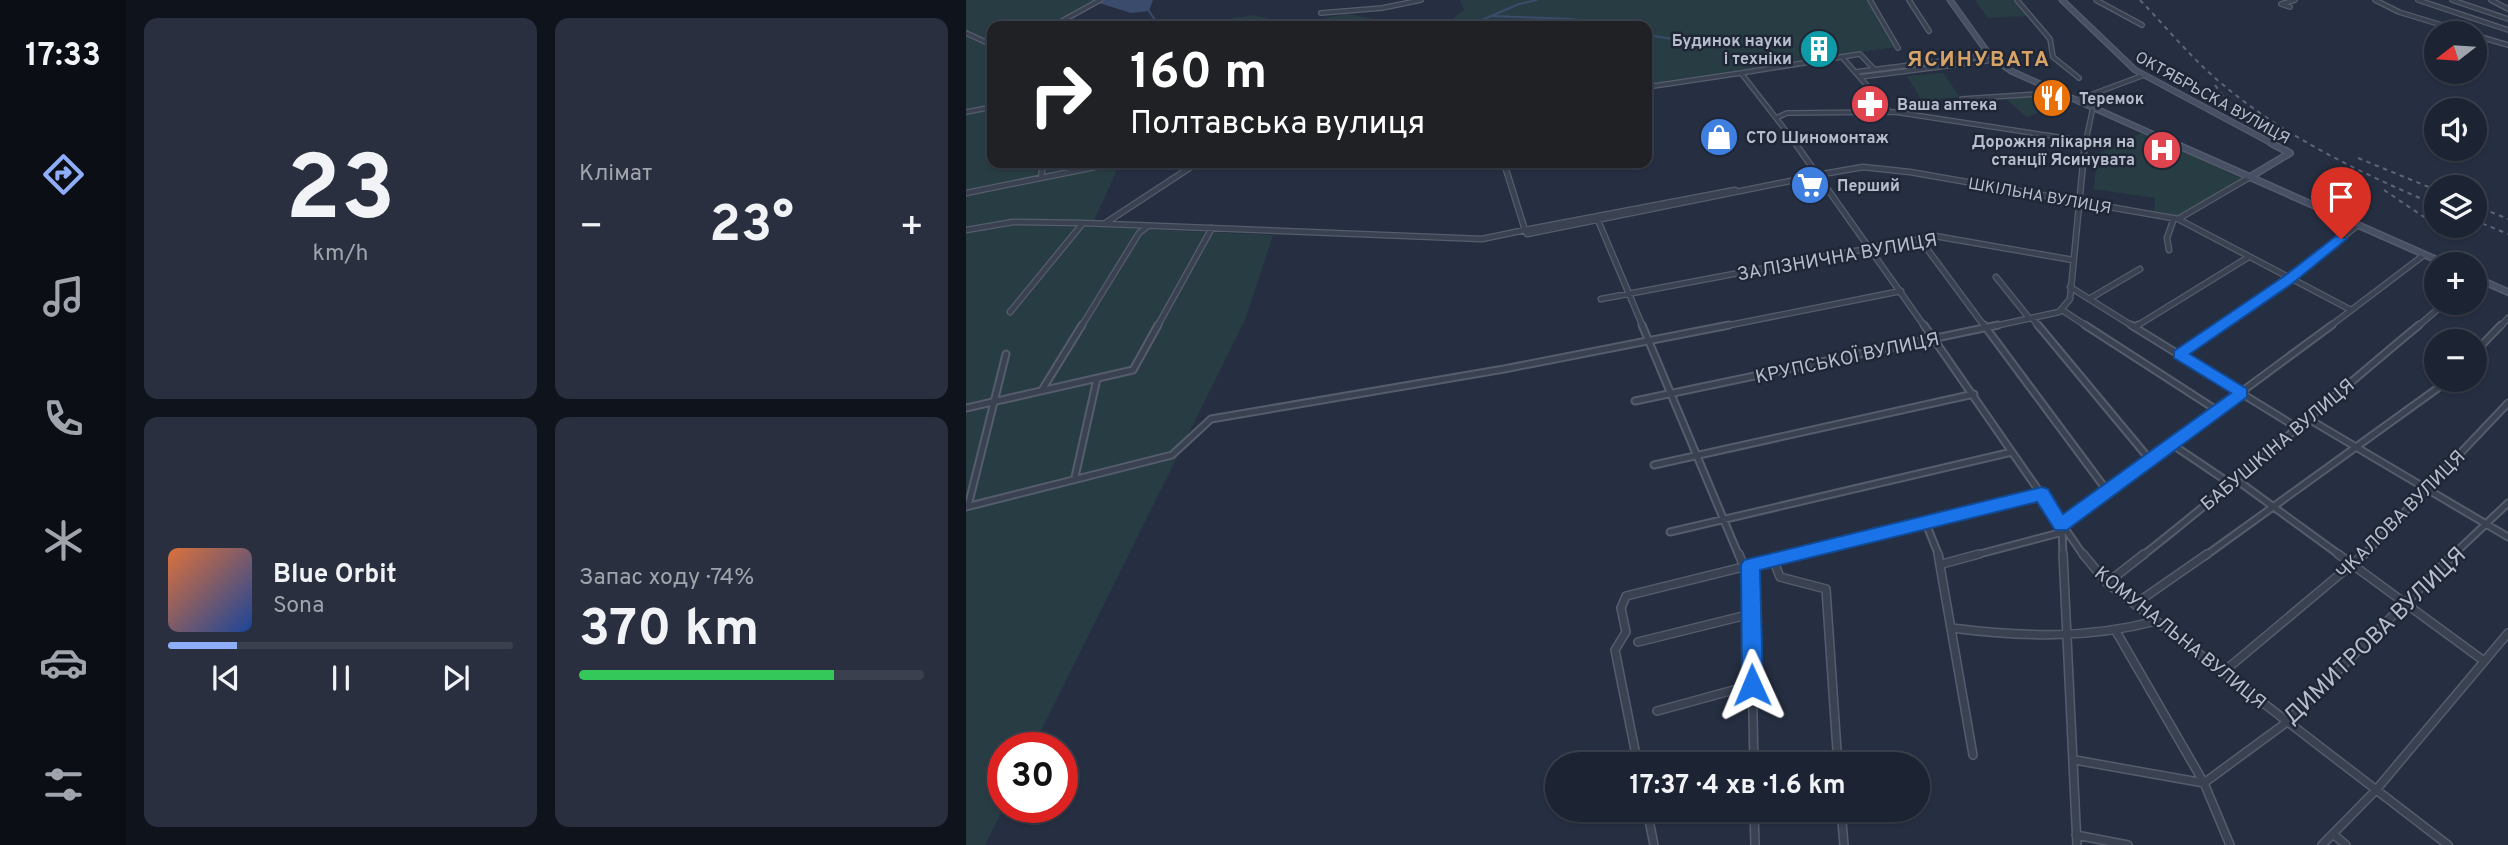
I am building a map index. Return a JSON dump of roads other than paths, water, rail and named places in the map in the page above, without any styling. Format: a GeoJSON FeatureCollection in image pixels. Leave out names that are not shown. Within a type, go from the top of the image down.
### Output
{"type":"FeatureCollection","features":[{"type":"Feature","properties":{"kind":"main road"},"geometry":{"type":"LineString","coordinates":[[1950,0],[1992,57],[2051,89],[2424,254]]}},
{"type":"Feature","properties":{"kind":"main road","name":"ОКТЯБРЬСКА ВУЛИЦЯ"},"geometry":{"type":"LineString","coordinates":[[2062,0],[2128,65],[2290,153],[2250,177]]}},
{"type":"Feature","properties":{"kind":"main road"},"geometry":{"type":"LineString","coordinates":[[2487,282],[2508,292]]}},
{"type":"Feature","properties":{"kind":"street"},"geometry":{"type":"LineString","coordinates":[[1062,21],[1100,0]]}},
{"type":"Feature","properties":{"kind":"street"},"geometry":{"type":"LineString","coordinates":[[1321,13],[1382,8],[1421,0]]}},
{"type":"Feature","properties":{"kind":"street"},"geometry":{"type":"LineString","coordinates":[[1870,0],[1898,48]]}},
{"type":"Feature","properties":{"kind":"street"},"geometry":{"type":"LineString","coordinates":[[1909,0],[1929,31]]}},
{"type":"Feature","properties":{"kind":"street"},"geometry":{"type":"LineString","coordinates":[[2017,0],[2050,39],[2053,57],[2079,78]]}},
{"type":"Feature","properties":{"kind":"street"},"geometry":{"type":"LineString","coordinates":[[2096,0],[2142,25]]}},
{"type":"Feature","properties":{"kind":"street"},"geometry":{"type":"LineString","coordinates":[[2290,7],[2281,4],[2295,0]]}},
{"type":"Feature","properties":{"kind":"street"},"geometry":{"type":"LineString","coordinates":[[2375,0],[2399,12],[2429,21]]}},
{"type":"Feature","properties":{"kind":"street"},"geometry":{"type":"LineString","coordinates":[[2418,0],[2508,30]]}},
{"type":"Feature","properties":{"kind":"street"},"geometry":{"type":"LineString","coordinates":[[2452,0],[2508,19]]}},
{"type":"Feature","properties":{"kind":"street"},"geometry":{"type":"LineString","coordinates":[[2491,0],[2508,9]]}},
{"type":"Feature","properties":{"kind":"street"},"geometry":{"type":"LineString","coordinates":[[966,33],[987,43]]}},
{"type":"Feature","properties":{"kind":"street"},"geometry":{"type":"LineString","coordinates":[[2487,39],[2508,45]]}},
{"type":"Feature","properties":{"kind":"street"},"geometry":{"type":"LineString","coordinates":[[1652,86],[1860,54],[1874,69]]}},
{"type":"Feature","properties":{"kind":"street"},"geometry":{"type":"LineString","coordinates":[[1842,57],[1890,112]]}},
{"type":"Feature","properties":{"kind":"street"},"geometry":{"type":"LineString","coordinates":[[1855,72],[1992,57]]}},
{"type":"Feature","properties":{"kind":"street"},"geometry":{"type":"LineString","coordinates":[[1860,77],[1992,57]]}},
{"type":"Feature","properties":{"kind":"street","name":"КОМУНАЛЬНА ВУЛИЦЯ"},"geometry":{"type":"LineString","coordinates":[[1741,73],[1819,175],[1974,394],[2042,494],[2062,529],[2108,583],[2448,845]]}},
{"type":"Feature","properties":{"kind":"street"},"geometry":{"type":"LineString","coordinates":[[2077,100],[2144,75]]}},
{"type":"Feature","properties":{"kind":"street"},"geometry":{"type":"LineString","coordinates":[[1962,99],[2037,94],[2051,89]]}},
{"type":"Feature","properties":{"kind":"street"},"geometry":{"type":"LineString","coordinates":[[2093,107],[2085,141],[2070,299],[2060,311],[2218,411]]}},
{"type":"Feature","properties":{"kind":"street"},"geometry":{"type":"LineString","coordinates":[[966,112],[987,108]]}},
{"type":"Feature","properties":{"kind":"street"},"geometry":{"type":"LineString","coordinates":[[1770,110],[1787,113],[1890,112],[2085,141]]}},
{"type":"Feature","properties":{"kind":"street"},"geometry":{"type":"LineString","coordinates":[[1776,118],[1787,113]]}},
{"type":"Feature","properties":{"kind":"street","name":"ШКІЛЬНА ВУЛИЦЯ"},"geometry":{"type":"LineString","coordinates":[[1526,232],[1863,167],[2176,219]]}},
{"type":"Feature","properties":{"kind":"street"},"geometry":{"type":"LineString","coordinates":[[1041,178],[1042,168]]}},
{"type":"Feature","properties":{"kind":"street"},"geometry":{"type":"LineString","coordinates":[[966,193],[1090,168]]}},
{"type":"Feature","properties":{"kind":"street"},"geometry":{"type":"LineString","coordinates":[[1104,224],[1189,168]]}},
{"type":"Feature","properties":{"kind":"street"},"geometry":{"type":"LineString","coordinates":[[966,230],[1013,222],[1083,223],[1482,239],[1526,232],[1506,168]]}},
{"type":"Feature","properties":{"kind":"street"},"geometry":{"type":"LineString","coordinates":[[2169,250],[2167,238],[2176,219],[2250,177]]}},
{"type":"Feature","properties":{"kind":"street"},"geometry":{"type":"LineString","coordinates":[[1597,218],[1724,520],[1747,566],[1751,614],[1754,752]]}},
{"type":"Feature","properties":{"kind":"street"},"geometry":{"type":"LineString","coordinates":[[2176,219],[2288,280],[2351,310]]}},
{"type":"Feature","properties":{"kind":"street"},"geometry":{"type":"LineString","coordinates":[[1010,312],[1083,223]]}},
{"type":"Feature","properties":{"kind":"street"},"geometry":{"type":"LineString","coordinates":[[1042,390],[1139,233],[1149,225]]}},
{"type":"Feature","properties":{"kind":"street"},"geometry":{"type":"LineString","coordinates":[[2179,355],[2288,280],[2358,225]]}},
{"type":"Feature","properties":{"kind":"street"},"geometry":{"type":"LineString","coordinates":[[966,408],[1133,370],[1212,228]]}},
{"type":"Feature","properties":{"kind":"street","name":"ЗАЛІЗНИЧНА ВУЛИЦЯ"},"geometry":{"type":"LineString","coordinates":[[1601,299],[1935,236],[2073,260]]}},
{"type":"Feature","properties":{"kind":"street"},"geometry":{"type":"LineString","coordinates":[[1919,239],[2108,492]]}},
{"type":"Feature","properties":{"kind":"street"},"geometry":{"type":"LineString","coordinates":[[1942,564],[2062,529],[2424,254]]}},
{"type":"Feature","properties":{"kind":"street"},"geometry":{"type":"LineString","coordinates":[[2134,327],[2247,258]]}},
{"type":"Feature","properties":{"kind":"street"},"geometry":{"type":"LineString","coordinates":[[2089,299],[2140,269]]}},
{"type":"Feature","properties":{"kind":"street"},"geometry":{"type":"LineString","coordinates":[[1996,277],[2151,461]]}},
{"type":"Feature","properties":{"kind":"street"},"geometry":{"type":"LineString","coordinates":[[2070,288],[2296,427]]}},
{"type":"Feature","properties":{"kind":"street"},"geometry":{"type":"LineString","coordinates":[[967,506],[1171,455],[1211,419],[1609,349],[1901,291]]}},
{"type":"Feature","properties":{"kind":"street","name":"КРУПСЬКОЇ ВУЛИЦЯ"},"geometry":{"type":"LineString","coordinates":[[1635,401],[2060,311]]}},
{"type":"Feature","properties":{"kind":"street","name":"БАБУШКІНА ВУЛИЦЯ"},"geometry":{"type":"LineString","coordinates":[[2108,583],[2235,483],[2296,427],[2431,315]]}},
{"type":"Feature","properties":{"kind":"street"},"geometry":{"type":"LineString","coordinates":[[2487,340],[2508,318]]}},
{"type":"Feature","properties":{"kind":"street"},"geometry":{"type":"LineString","coordinates":[[967,506],[997,400],[1006,354]]}},
{"type":"Feature","properties":{"kind":"street"},"geometry":{"type":"LineString","coordinates":[[1075,477],[1097,379]]}},
{"type":"Feature","properties":{"kind":"street"},"geometry":{"type":"LineString","coordinates":[[2134,604],[2276,507],[2432,392]]}},
{"type":"Feature","properties":{"kind":"street"},"geometry":{"type":"LineString","coordinates":[[1654,465],[1974,394]]}},
{"type":"Feature","properties":{"kind":"street","name":"ЧКАЛОВА ВУЛИЦЯ"},"geometry":{"type":"LineString","coordinates":[[2222,673],[2355,565],[2508,403]]}},
{"type":"Feature","properties":{"kind":"street"},"geometry":{"type":"LineString","coordinates":[[2307,418],[2508,537]]}},
{"type":"Feature","properties":{"kind":"street"},"geometry":{"type":"LineString","coordinates":[[2173,445],[2276,507],[2484,661]]}},
{"type":"Feature","properties":{"kind":"street"},"geometry":{"type":"LineString","coordinates":[[1670,532],[2012,452]]}},
{"type":"Feature","properties":{"kind":"street"},"geometry":{"type":"LineString","coordinates":[[1635,752],[1615,650],[1626,632],[1621,608],[1626,596],[2042,494]]}},
{"type":"Feature","properties":{"kind":"street","name":"ДИМИТРОВА ВУЛИЦЯ"},"geometry":{"type":"LineString","coordinates":[[2204,783],[2287,722],[2404,602],[2488,525],[2508,503]]}},
{"type":"Feature","properties":{"kind":"street"},"geometry":{"type":"LineString","coordinates":[[1925,521],[1942,564],[1973,755]]}},
{"type":"Feature","properties":{"kind":"street"},"geometry":{"type":"LineString","coordinates":[[2062,529],[2077,845]]}},
{"type":"Feature","properties":{"kind":"street"},"geometry":{"type":"LineString","coordinates":[[1773,559],[1780,577],[1826,589],[1837,752]]}},
{"type":"Feature","properties":{"kind":"street"},"geometry":{"type":"LineString","coordinates":[[1638,642],[1751,614]]}},
{"type":"Feature","properties":{"kind":"street"},"geometry":{"type":"LineString","coordinates":[[1952,628],[1999,635],[2066,637],[2118,633],[2156,621]]}},
{"type":"Feature","properties":{"kind":"street"},"geometry":{"type":"LineString","coordinates":[[2118,633],[2204,783],[2230,845]]}},
{"type":"Feature","properties":{"kind":"street"},"geometry":{"type":"LineString","coordinates":[[2322,845],[2376,790],[2508,633]]}},
{"type":"Feature","properties":{"kind":"street"},"geometry":{"type":"LineString","coordinates":[[1657,711],[1752,685]]}},
{"type":"Feature","properties":{"kind":"street"},"geometry":{"type":"LineString","coordinates":[[2075,760],[2204,783]]}},
{"type":"Feature","properties":{"kind":"street"},"geometry":{"type":"LineString","coordinates":[[1649,822],[1654,845]]}},
{"type":"Feature","properties":{"kind":"street"},"geometry":{"type":"LineString","coordinates":[[1754,822],[1755,845]]}},
{"type":"Feature","properties":{"kind":"street"},"geometry":{"type":"LineString","coordinates":[[1842,822],[1844,845]]}},
{"type":"Feature","properties":{"kind":"street"},"geometry":{"type":"LineString","coordinates":[[2333,834],[2346,845]]}},
{"type":"Feature","properties":{"kind":"street"},"geometry":{"type":"LineString","coordinates":[[2076,835],[2128,845]]}},
{"type":"Feature","properties":{"kind":"water"},"geometry":{"type":"Polygon","coordinates":[[[1102,0],[1153,0],[1149,11],[1131,13],[1099,3],[1102,0]]]}},
{"type":"Feature","properties":{"kind":"waterway"},"geometry":{"type":"LineString","coordinates":[[1480,21],[1519,4],[1537,0]]}},
{"type":"Feature","properties":{"kind":"waterway"},"geometry":{"type":"LineString","coordinates":[[1149,11],[1156,21]]}},
{"type":"Feature","properties":{"kind":"waterway"},"geometry":{"type":"LineString","coordinates":[[1493,16],[1582,21]]}},
{"type":"Feature","properties":{"kind":"waterway"},"geometry":{"type":"LineString","coordinates":[[1652,36],[1673,39]]}},
{"type":"Feature","properties":{"kind":"railway"},"geometry":{"type":"LineString","coordinates":[[2140,0],[2211,74],[2271,121],[2352,167],[2424,200]]}},
{"type":"Feature","properties":{"kind":"railway"},"geometry":{"type":"LineString","coordinates":[[2215,85],[2239,118]]}},
{"type":"Feature","properties":{"kind":"railway"},"geometry":{"type":"LineString","coordinates":[[2358,158],[2424,185]]}},
{"type":"Feature","properties":{"kind":"railway"},"geometry":{"type":"LineString","coordinates":[[2384,190],[2424,217]]}},
{"type":"Feature","properties":{"kind":"railway"},"geometry":{"type":"LineString","coordinates":[[2487,210],[2508,219]]}},
{"type":"Feature","properties":{"kind":"railway"},"geometry":{"type":"LineString","coordinates":[[2487,225],[2508,234]]}},
{"type":"Feature","properties":{"kind":"place","name":"Будинок науки і техніки"},"geometry":{"type":"Point","coordinates":[1819,49]}},
{"type":"Feature","properties":{"kind":"place","name":"Теремок"},"geometry":{"type":"Point","coordinates":[2052,98]}},
{"type":"Feature","properties":{"kind":"place","name":"Ваша аптека"},"geometry":{"type":"Point","coordinates":[1870,104]}},
{"type":"Feature","properties":{"kind":"place","name":"СТО Шиномонтаж"},"geometry":{"type":"Point","coordinates":[1719,137]}},
{"type":"Feature","properties":{"kind":"place","name":"Дорожня лікарня на станції Ясинувата"},"geometry":{"type":"Point","coordinates":[2162,150]}},
{"type":"Feature","properties":{"kind":"place","name":"Перший"},"geometry":{"type":"Point","coordinates":[1810,185]}},
{"type":"Feature","properties":{"kind":"district","name":"ЯСИНУВАТА"},"geometry":{"type":"Point","coordinates":[1979,59]}}]}
